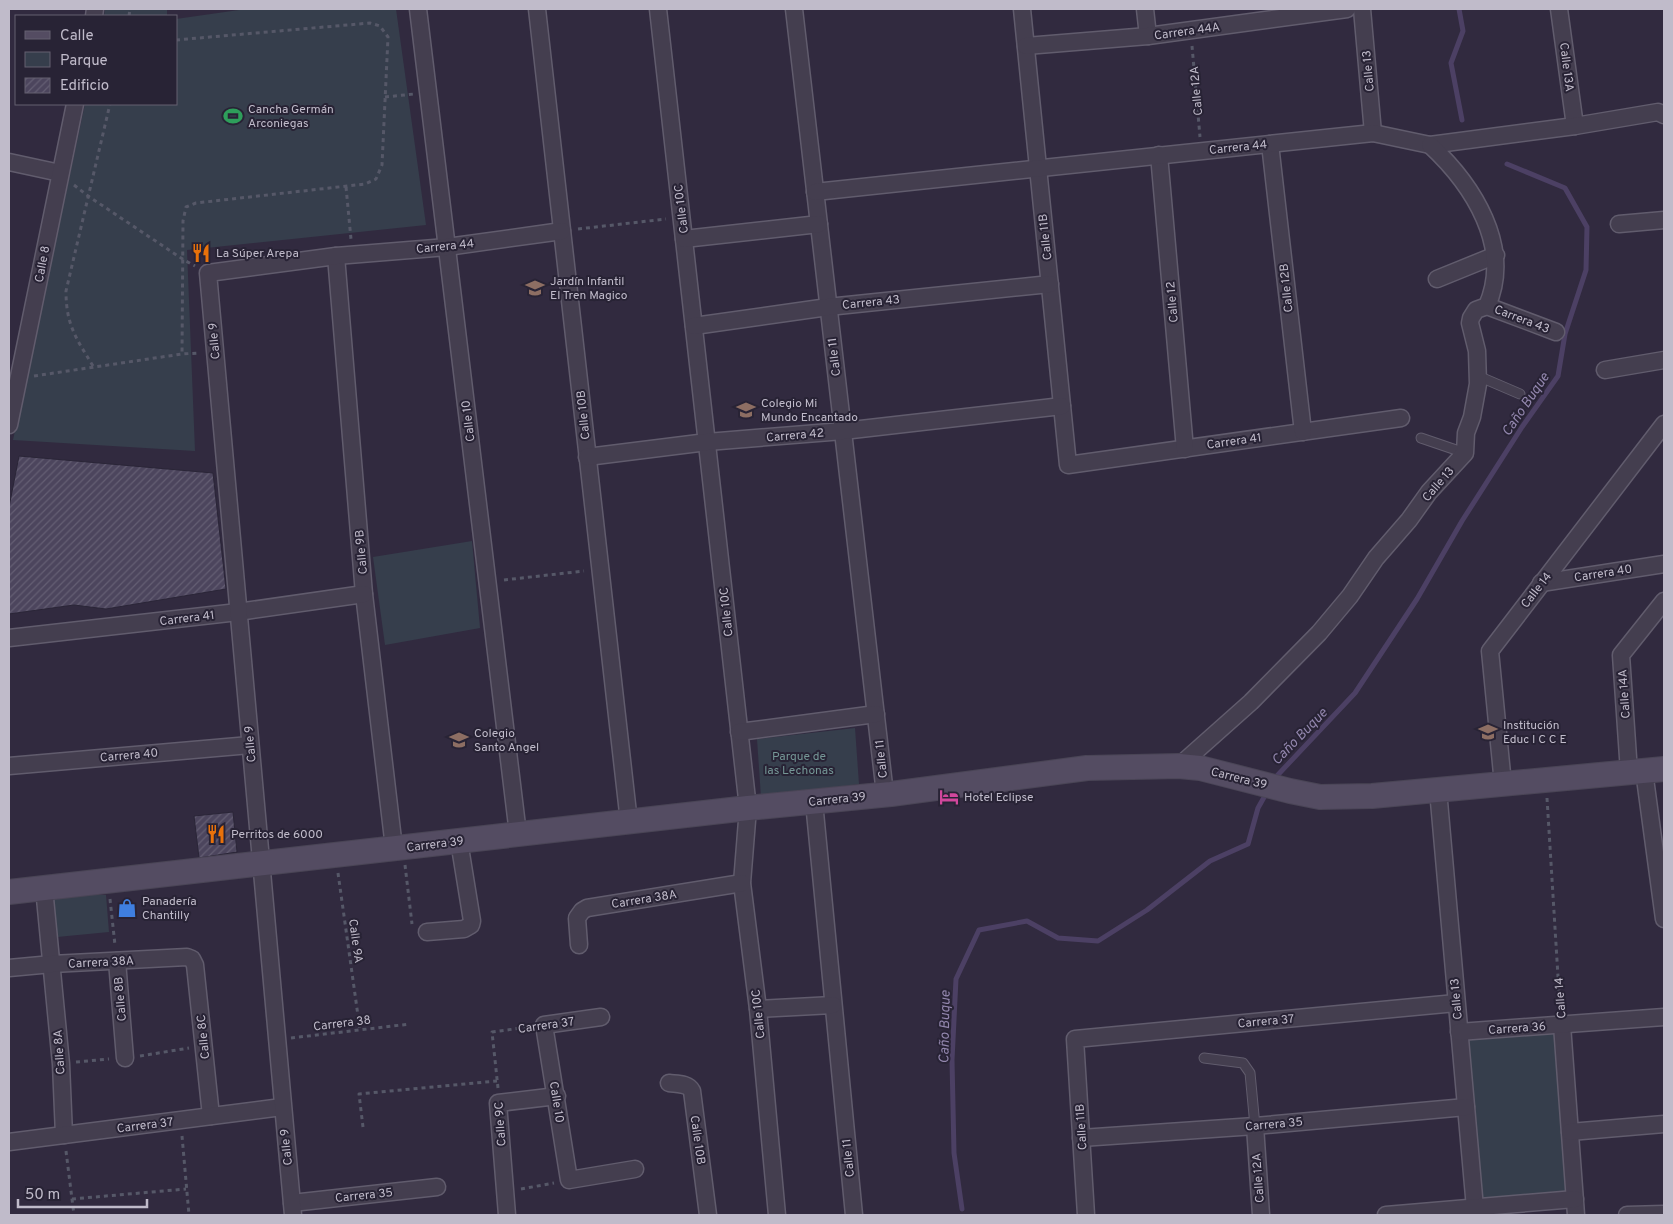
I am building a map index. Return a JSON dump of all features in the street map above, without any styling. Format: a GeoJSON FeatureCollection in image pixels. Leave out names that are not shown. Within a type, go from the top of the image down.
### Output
{"type":"FeatureCollection","features":[{"type":"Feature","properties":{"kind":"street","name":"Calle 10"},"geometry":{"type":"LineString","coordinates":[[418,9],[518,834]]}},
{"type":"Feature","properties":{"kind":"street","name":"Calle 10B"},"geometry":{"type":"LineString","coordinates":[[537,9],[629,822]]}},
{"type":"Feature","properties":{"kind":"street","name":"Calle 10C"},"geometry":{"type":"LineString","coordinates":[[658,9],[748,808],[742,884],[758,1009],[777,1215]]}},
{"type":"Feature","properties":{"kind":"street","name":"Calle 11"},"geometry":{"type":"LineString","coordinates":[[794,9],[885,794]]}},
{"type":"Feature","properties":{"kind":"street","name":"Calle 11B"},"geometry":{"type":"LineString","coordinates":[[1022,9],[1068,465]]}},
{"type":"Feature","properties":{"kind":"street"},"geometry":{"type":"LineString","coordinates":[[1145,9],[1148,36]]}},
{"type":"Feature","properties":{"kind":"street","name":"Carrera 44A"},"geometry":{"type":"LineString","coordinates":[[1026,46],[1148,36],[1191,30],[1270,14],[1347,9]]}},
{"type":"Feature","properties":{"kind":"street","name":"Calle 13"},"geometry":{"type":"LineString","coordinates":[[1362,9],[1373,134]]}},
{"type":"Feature","properties":{"kind":"street","name":"Calle 13A"},"geometry":{"type":"LineString","coordinates":[[1560,9],[1575,126]]}},
{"type":"Feature","properties":{"kind":"street","name":"Calle 8"},"geometry":{"type":"LineString","coordinates":[[9,425],[75,105]]}},
{"type":"Feature","properties":{"kind":"street","name":"Carrera 44"},"geometry":{"type":"LineString","coordinates":[[815,192],[1373,134],[1430,145],[1661,114]]}},
{"type":"Feature","properties":{"kind":"street","name":"Calle 12B"},"geometry":{"type":"LineString","coordinates":[[1270,144],[1302,432]]}},
{"type":"Feature","properties":{"kind":"street"},"geometry":{"type":"LineString","coordinates":[[1430,145],[1456,172],[1472,195],[1484,220],[1496,255],[1495,287],[1487,306],[1476,310],[1470,323],[1477,351],[1478,376],[1476,401],[1466,433],[1465,453]]}},
{"type":"Feature","properties":{"kind":"street","name":"Calle 12"},"geometry":{"type":"LineString","coordinates":[[1159,155],[1185,449]]}},
{"type":"Feature","properties":{"kind":"street"},"geometry":{"type":"LineString","coordinates":[[9,162],[60,173]]}},
{"type":"Feature","properties":{"kind":"street"},"geometry":{"type":"LineString","coordinates":[[1619,224],[1664,220]]}},
{"type":"Feature","properties":{"kind":"street"},"geometry":{"type":"LineString","coordinates":[[684,239],[819,224]]}},
{"type":"Feature","properties":{"kind":"street","name":"Carrera 44"},"geometry":{"type":"LineString","coordinates":[[208,273],[352,254],[447,247],[562,231]]}},
{"type":"Feature","properties":{"kind":"street"},"geometry":{"type":"LineString","coordinates":[[1437,279],[1496,255]]}},
{"type":"Feature","properties":{"kind":"street","name":"Calle 9B"},"geometry":{"type":"LineString","coordinates":[[336,256],[364,594],[398,848]]}},
{"type":"Feature","properties":{"kind":"street","name":"Calle 9"},"geometry":{"type":"LineString","coordinates":[[208,273],[292,1209]]}},
{"type":"Feature","properties":{"kind":"street","name":"Carrera 43"},"geometry":{"type":"LineString","coordinates":[[694,326],[828,306],[1050,284]]}},
{"type":"Feature","properties":{"kind":"street","name":"Carrera 43"},"geometry":{"type":"LineString","coordinates":[[1487,306],[1556,332]]}},
{"type":"Feature","properties":{"kind":"street"},"geometry":{"type":"LineString","coordinates":[[1605,370],[1664,360]]}},
{"type":"Feature","properties":{"kind":"street","name":"Carrera 42"},"geometry":{"type":"LineString","coordinates":[[587,457],[707,442],[843,431],[1062,406]]}},
{"type":"Feature","properties":{"kind":"street","name":"Carrera 41"},"geometry":{"type":"LineString","coordinates":[[1068,465],[1401,418]]}},
{"type":"Feature","properties":{"kind":"street","name":"Calle 14"},"geometry":{"type":"LineString","coordinates":[[1503,784],[1490,651],[1664,424]]}},
{"type":"Feature","properties":{"kind":"street","name":"Calle 13"},"geometry":{"type":"LineString","coordinates":[[1179,766],[1251,702],[1319,633],[1350,596],[1366,570],[1409,520],[1430,492],[1465,453]]}},
{"type":"Feature","properties":{"kind":"street","name":"Carrera 40"},"geometry":{"type":"LineString","coordinates":[[1542,583],[1664,564]]}},
{"type":"Feature","properties":{"kind":"street","name":"Carrera 41"},"geometry":{"type":"LineString","coordinates":[[9,638],[238,612],[364,594]]}},
{"type":"Feature","properties":{"kind":"street","name":"Calle 14A"},"geometry":{"type":"LineString","coordinates":[[1664,601],[1621,655],[1646,771],[1664,919]]}},
{"type":"Feature","properties":{"kind":"street"},"geometry":{"type":"LineString","coordinates":[[739,732],[876,714]]}},
{"type":"Feature","properties":{"kind":"street","name":"Carrera 40"},"geometry":{"type":"LineString","coordinates":[[9,766],[250,745]]}},
{"type":"Feature","properties":{"kind":"street","name":"Carrera 39"},"geometry":{"type":"LineString","coordinates":[[9,892],[885,794],[1087,768],[1179,766],[1200,768],[1320,797],[1372,796],[1646,771]]}},
{"type":"Feature","properties":{"kind":"street","name":"Calle 13"},"geometry":{"type":"LineString","coordinates":[[1438,790],[1475,1208]]}},
{"type":"Feature","properties":{"kind":"street","name":"Calle 11"},"geometry":{"type":"LineString","coordinates":[[814,802],[854,1215]]}},
{"type":"Feature","properties":{"kind":"street"},"geometry":{"type":"LineString","coordinates":[[427,932],[464,928],[471,925],[472,920],[459,841]]}},
{"type":"Feature","properties":{"kind":"street","name":"Carrera 38A"},"geometry":{"type":"LineString","coordinates":[[578,945],[577,918],[587,908],[742,884]]}},
{"type":"Feature","properties":{"kind":"street","name":"Calle 8A"},"geometry":{"type":"LineString","coordinates":[[44,888],[61,1064],[64,1135]]}},
{"type":"Feature","properties":{"kind":"street","name":"Carrera 38A"},"geometry":{"type":"LineString","coordinates":[[9,968],[187,957],[192,959]]}},
{"type":"Feature","properties":{"kind":"street","name":"Calle 8C"},"geometry":{"type":"LineString","coordinates":[[192,959],[195,965],[211,1116]]}},
{"type":"Feature","properties":{"kind":"street","name":"Calle 8B"},"geometry":{"type":"LineString","coordinates":[[117,961],[125,1058]]}},
{"type":"Feature","properties":{"kind":"street","name":"Carrera 37"},"geometry":{"type":"LineString","coordinates":[[1075,1039],[1456,1003]]}},
{"type":"Feature","properties":{"kind":"street"},"geometry":{"type":"LineString","coordinates":[[758,1009],[833,1005]]}},
{"type":"Feature","properties":{"kind":"street","name":"Carrera 37"},"geometry":{"type":"LineString","coordinates":[[544,1024],[601,1017]]}},
{"type":"Feature","properties":{"kind":"street","name":"Carrera 36"},"geometry":{"type":"LineString","coordinates":[[1459,1032],[1664,1017]]}},
{"type":"Feature","properties":{"kind":"street","name":"Calle 10"},"geometry":{"type":"LineString","coordinates":[[544,1024],[569,1180]]}},
{"type":"Feature","properties":{"kind":"street","name":"Calle 14"},"geometry":{"type":"LineString","coordinates":[[1562,1025],[1576,1215]]}},
{"type":"Feature","properties":{"kind":"street","name":"Calle 11B"},"geometry":{"type":"LineString","coordinates":[[1075,1039],[1086,1215]]}},
{"type":"Feature","properties":{"kind":"street","name":"Calle 10B"},"geometry":{"type":"LineString","coordinates":[[669,1083],[685,1085],[690,1087],[692,1091],[708,1215]]}},
{"type":"Feature","properties":{"kind":"street"},"geometry":{"type":"LineString","coordinates":[[498,1102],[557,1096]]}},
{"type":"Feature","properties":{"kind":"street","name":"Calle 9C"},"geometry":{"type":"LineString","coordinates":[[498,1102],[507,1215]]}},
{"type":"Feature","properties":{"kind":"street","name":"Carrera 37"},"geometry":{"type":"LineString","coordinates":[[9,1142],[282,1107]]}},
{"type":"Feature","properties":{"kind":"street","name":"Carrera 35"},"geometry":{"type":"LineString","coordinates":[[1081,1138],[1255,1126],[1466,1107]]}},
{"type":"Feature","properties":{"kind":"street"},"geometry":{"type":"LineString","coordinates":[[1570,1132],[1664,1124]]}},
{"type":"Feature","properties":{"kind":"street","name":"Calle 12A"},"geometry":{"type":"LineString","coordinates":[[1255,1126],[1261,1215]]}},
{"type":"Feature","properties":{"kind":"street"},"geometry":{"type":"LineString","coordinates":[[569,1180],[635,1169]]}},
{"type":"Feature","properties":{"kind":"street","name":"Carrera 35"},"geometry":{"type":"LineString","coordinates":[[292,1209],[437,1187]]}},
{"type":"Feature","properties":{"kind":"street"},"geometry":{"type":"LineString","coordinates":[[1386,1215],[1575,1199]]}},
{"type":"Feature","properties":{"kind":"street"},"geometry":{"type":"LineString","coordinates":[[1627,1215],[1664,1214]]}},
{"type":"Feature","properties":{"kind":"lane"},"geometry":{"type":"LineString","coordinates":[[1478,376],[1520,394]]}},
{"type":"Feature","properties":{"kind":"lane"},"geometry":{"type":"LineString","coordinates":[[1421,438],[1465,453]]}},
{"type":"Feature","properties":{"kind":"lane","name":"Calle 12A"},"geometry":{"type":"LineString","coordinates":[[1204,1058],[1242,1063],[1250,1073],[1255,1126]]}},
{"type":"Feature","properties":{"kind":"path"},"geometry":{"type":"LineString","coordinates":[[178,40],[370,23],[380,26],[388,37],[382,166],[376,179],[365,184],[346,187],[196,203],[186,207],[183,221],[182,354]]}},
{"type":"Feature","properties":{"kind":"path","name":"Calle 12A"},"geometry":{"type":"LineString","coordinates":[[1191,30],[1201,151]]}},
{"type":"Feature","properties":{"kind":"path"},"geometry":{"type":"LineString","coordinates":[[385,97],[428,93]]}},
{"type":"Feature","properties":{"kind":"path"},"geometry":{"type":"LineString","coordinates":[[93,366],[72,332],[66,310],[66,291],[110,105]]}},
{"type":"Feature","properties":{"kind":"path"},"geometry":{"type":"LineString","coordinates":[[60,173],[88,196],[184,260],[208,273]]}},
{"type":"Feature","properties":{"kind":"path"},"geometry":{"type":"LineString","coordinates":[[346,187],[352,254]]}},
{"type":"Feature","properties":{"kind":"path"},"geometry":{"type":"LineString","coordinates":[[562,231],[682,217]]}},
{"type":"Feature","properties":{"kind":"path"},"geometry":{"type":"LineString","coordinates":[[19,378],[182,354],[215,353]]}},
{"type":"Feature","properties":{"kind":"path"},"geometry":{"type":"LineString","coordinates":[[488,582],[600,570]]}},
{"type":"Feature","properties":{"kind":"path","name":"Calle 14"},"geometry":{"type":"LineString","coordinates":[[1545,780],[1562,1025]]}},
{"type":"Feature","properties":{"kind":"path"},"geometry":{"type":"LineString","coordinates":[[398,848],[413,932],[427,932]]}},
{"type":"Feature","properties":{"kind":"path","name":"Calle 9A"},"geometry":{"type":"LineString","coordinates":[[335,855],[360,1030]]}},
{"type":"Feature","properties":{"kind":"path","name":"Calle 8B"},"geometry":{"type":"LineString","coordinates":[[108,881],[117,961]]}},
{"type":"Feature","properties":{"kind":"path","name":"Carrera 38"},"geometry":{"type":"LineString","coordinates":[[276,1040],[410,1024]]}},
{"type":"Feature","properties":{"kind":"path","name":"Carrera 37"},"geometry":{"type":"LineString","coordinates":[[492,1032],[544,1024]]}},
{"type":"Feature","properties":{"kind":"path","name":"Calle 9C"},"geometry":{"type":"LineString","coordinates":[[492,1032],[498,1102]]}},
{"type":"Feature","properties":{"kind":"path"},"geometry":{"type":"LineString","coordinates":[[363,1127],[360,1094],[497,1081]]}},
{"type":"Feature","properties":{"kind":"path"},"geometry":{"type":"LineString","coordinates":[[181,1120],[189,1215]]}},
{"type":"Feature","properties":{"kind":"path"},"geometry":{"type":"LineString","coordinates":[[64,1135],[74,1215]]}},
{"type":"Feature","properties":{"kind":"path"},"geometry":{"type":"LineString","coordinates":[[504,1191],[569,1180]]}},
{"type":"Feature","properties":{"kind":"path"},"geometry":{"type":"LineString","coordinates":[[72,1199],[186,1189]]}},
{"type":"Feature","properties":{"kind":"green space"},"geometry":{"type":"Polygon","coordinates":[[[105,9],[167,9],[167,15],[104,15],[105,9]]]}},
{"type":"Feature","properties":{"kind":"green space"},"geometry":{"type":"Polygon","coordinates":[[[246,9],[396,9],[426,225],[187,250],[195,451],[13,440],[85,105],[178,105],[178,19],[246,9]]]}},
{"type":"Feature","properties":{"kind":"green space"},"geometry":{"type":"Polygon","coordinates":[[[472,541],[480,628],[385,645],[373,557],[472,541]]]}},
{"type":"Feature","properties":{"kind":"green space","name":"Parque de las Lechonas"},"geometry":{"type":"Polygon","coordinates":[[[855,728],[859,784],[761,797],[757,739],[855,728]]]}},
{"type":"Feature","properties":{"kind":"green space"},"geometry":{"type":"Polygon","coordinates":[[[51,895],[106,895],[109,932],[57,937],[51,895]]]}},
{"type":"Feature","properties":{"kind":"green space"},"geometry":{"type":"Polygon","coordinates":[[[1562,1025],[1575,1199],[1475,1208],[1459,1032],[1562,1025]]]}},
{"type":"Feature","properties":{"kind":"building"},"geometry":{"type":"Polygon","coordinates":[[[19,456],[213,473],[226,589],[106,609],[74,605],[9,614],[9,507],[19,456]]]}},
{"type":"Feature","properties":{"kind":"building","name":"Perritos de 6000"},"geometry":{"type":"Polygon","coordinates":[[[233,812],[237,852],[199,858],[194,816],[233,812]]]}},
{"type":"Feature","properties":{"kind":"waterway","name":"Caño Buque"},"geometry":{"type":"LineString","coordinates":[[1459,9],[1463,31],[1451,63],[1462,120]]}},
{"type":"Feature","properties":{"kind":"waterway","name":"Caño Buque"},"geometry":{"type":"LineString","coordinates":[[1273,780],[1355,693],[1417,599],[1462,521],[1522,427],[1558,376],[1565,334],[1586,270],[1587,227],[1565,188],[1507,164]]}},
{"type":"Feature","properties":{"kind":"waterway","name":"Caño Buque"},"geometry":{"type":"LineString","coordinates":[[962,1209],[954,1153],[952,1060],[956,979],[979,930],[1027,921],[1058,938],[1098,941],[1147,910],[1210,861],[1248,844],[1258,808],[1267,792]]}},
{"type":"Feature","properties":{"kind":"place","name":"Cancha Germán Arconiegas"},"geometry":{"type":"Point","coordinates":[233,116]}},
{"type":"Feature","properties":{"kind":"place","name":"La Súper Arepa"},"geometry":{"type":"Point","coordinates":[201,253]}},
{"type":"Feature","properties":{"kind":"place","name":"Jardín Infantil El Tren Magico"},"geometry":{"type":"Point","coordinates":[535,288]}},
{"type":"Feature","properties":{"kind":"place","name":"Colegio Mi Mundo Encantado"},"geometry":{"type":"Point","coordinates":[746,410]}},
{"type":"Feature","properties":{"kind":"place","name":"Institución Educ I C C E"},"geometry":{"type":"Point","coordinates":[1488,732]}},
{"type":"Feature","properties":{"kind":"place","name":"Colegio Santo Angel"},"geometry":{"type":"Point","coordinates":[459,740]}},
{"type":"Feature","properties":{"kind":"place","name":"Hotel Eclipse"},"geometry":{"type":"Point","coordinates":[949,797]}},
{"type":"Feature","properties":{"kind":"place","name":"Perritos de 6000"},"geometry":{"type":"Point","coordinates":[216,834]}},
{"type":"Feature","properties":{"kind":"place","name":"Panadería Chantilly"},"geometry":{"type":"Point","coordinates":[127,908]}}]}
